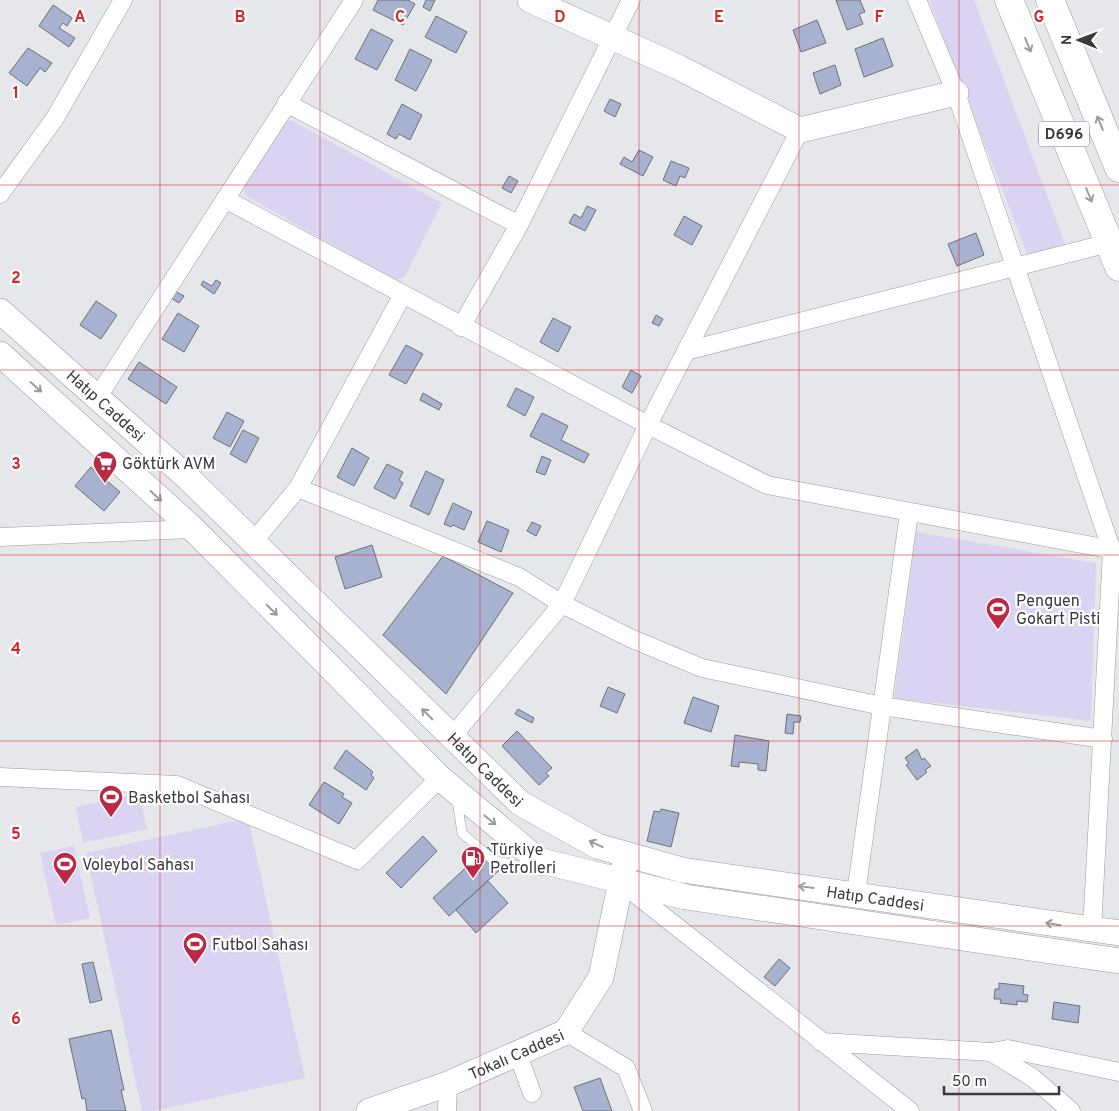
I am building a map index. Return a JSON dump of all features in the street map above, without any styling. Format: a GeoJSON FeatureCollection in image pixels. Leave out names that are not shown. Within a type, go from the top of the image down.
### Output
{"type":"FeatureCollection","features":[{"type":"Feature","properties":{"kind":"highway","name":"D696"},"geometry":{"type":"LineString","coordinates":[[1009,0],[1114,255]]}},
{"type":"Feature","properties":{"kind":"highway","name":"D696"},"geometry":{"type":"LineString","coordinates":[[1050,0],[1119,168]]}},
{"type":"Feature","properties":{"kind":"main road"},"geometry":{"type":"LineString","coordinates":[[530,0],[678,67],[800,130],[956,93]]}},
{"type":"Feature","properties":{"kind":"main road","name":"Hatıp Caddesi"},"geometry":{"type":"LineString","coordinates":[[0,311],[189,479],[451,738],[520,803],[597,846],[682,870],[1119,933]]}},
{"type":"Feature","properties":{"kind":"main road","name":"Hatıp Caddesi"},"geometry":{"type":"LineString","coordinates":[[0,354],[193,530],[448,785],[538,860],[686,897],[1119,961]]}},
{"type":"Feature","properties":{"kind":"main road","name":"Tokalı Caddesi"},"geometry":{"type":"LineString","coordinates":[[369,1111],[448,1084],[566,1032],[601,977],[627,856]]}},
{"type":"Feature","properties":{"kind":"street"},"geometry":{"type":"LineString","coordinates":[[0,194],[54,118],[122,0]]}},
{"type":"Feature","properties":{"kind":"street"},"geometry":{"type":"LineString","coordinates":[[97,398],[354,0]]}},
{"type":"Feature","properties":{"kind":"street"},"geometry":{"type":"LineString","coordinates":[[461,327],[519,225],[631,0]]}},
{"type":"Feature","properties":{"kind":"street"},"geometry":{"type":"LineString","coordinates":[[917,0],[956,93],[1116,551],[1092,930]]}},
{"type":"Feature","properties":{"kind":"street"},"geometry":{"type":"LineString","coordinates":[[286,104],[519,225]]}},
{"type":"Feature","properties":{"kind":"street"},"geometry":{"type":"LineString","coordinates":[[451,738],[562,604],[648,425],[800,130]]}},
{"type":"Feature","properties":{"kind":"street"},"geometry":{"type":"LineString","coordinates":[[225,199],[402,296],[767,486],[1116,551]]}},
{"type":"Feature","properties":{"kind":"street"},"geometry":{"type":"LineString","coordinates":[[686,352],[1016,267],[1114,255]]}},
{"type":"Feature","properties":{"kind":"street"},"geometry":{"type":"LineString","coordinates":[[253,542],[298,488],[402,296]]}},
{"type":"Feature","properties":{"kind":"street"},"geometry":{"type":"LineString","coordinates":[[298,488],[519,577],[562,604],[630,638],[702,668],[882,706],[1103,739]]}},
{"type":"Feature","properties":{"kind":"street"},"geometry":{"type":"LineString","coordinates":[[856,894],[909,513]]}},
{"type":"Feature","properties":{"kind":"street"},"geometry":{"type":"LineString","coordinates":[[0,536],[193,530]]}},
{"type":"Feature","properties":{"kind":"street"},"geometry":{"type":"LineString","coordinates":[[0,777],[177,785],[357,860],[448,785]]}},
{"type":"Feature","properties":{"kind":"street"},"geometry":{"type":"LineString","coordinates":[[620,882],[910,1111]]}},
{"type":"Feature","properties":{"kind":"street"},"geometry":{"type":"LineString","coordinates":[[566,1032],[626,1068],[643,1111]]}},
{"type":"Feature","properties":{"kind":"street"},"geometry":{"type":"LineString","coordinates":[[821,1042],[991,1052],[1008,1049],[1119,1072]]}},
{"type":"Feature","properties":{"kind":"street"},"geometry":{"type":"LineString","coordinates":[[517,1052],[532,1093]]}},
{"type":"Feature","properties":{"kind":"street"},"geometry":{"type":"LineString","coordinates":[[991,1052],[1033,1078],[1071,1111]]}},
{"type":"Feature","properties":{"kind":"street"},"geometry":{"type":"LineString","coordinates":[[448,1084],[448,1111]]}},
{"type":"Feature","properties":{"kind":"shaded area"},"geometry":{"type":"Polygon","coordinates":[[[929,0],[974,0],[1067,249],[1029,259],[929,0]]]}},
{"type":"Feature","properties":{"kind":"shaded area"},"geometry":{"type":"Polygon","coordinates":[[[291,120],[442,203],[404,278],[394,280],[245,195],[243,181],[281,124],[291,120]]]}},
{"type":"Feature","properties":{"kind":"shaded area","name":"Penguen Gokart Pisti"},"geometry":{"type":"Polygon","coordinates":[[[916,532],[1096,563],[1091,721],[894,698],[916,532]]]}},
{"type":"Feature","properties":{"kind":"shaded area","name":"Basketbol Sahası"},"geometry":{"type":"Polygon","coordinates":[[[139,793],[147,829],[83,843],[76,807],[139,793]]]}},
{"type":"Feature","properties":{"kind":"shaded area","name":"Futbol Sahası"},"geometry":{"type":"Polygon","coordinates":[[[248,818],[305,1078],[153,1111],[142,1111],[86,853],[248,818]]]}},
{"type":"Feature","properties":{"kind":"shaded area","name":"Voleybol Sahası"},"geometry":{"type":"Polygon","coordinates":[[[74,846],[90,918],[56,925],[40,853],[74,846]]]}},
{"type":"Feature","properties":{"kind":"building"},"geometry":{"type":"Polygon","coordinates":[[[378,0],[408,0],[415,4],[403,25],[373,10],[378,0]]]}},
{"type":"Feature","properties":{"kind":"building"},"geometry":{"type":"Polygon","coordinates":[[[426,0],[435,0],[430,11],[423,7],[426,0]]]}},
{"type":"Feature","properties":{"kind":"building"},"geometry":{"type":"Polygon","coordinates":[[[836,0],[860,0],[865,12],[859,14],[863,24],[847,30],[836,0]]]}},
{"type":"Feature","properties":{"kind":"building"},"geometry":{"type":"Polygon","coordinates":[[[53,5],[72,18],[67,26],[63,23],[59,28],[75,38],[69,47],[39,26],[53,5]]]}},
{"type":"Feature","properties":{"kind":"building"},"geometry":{"type":"Polygon","coordinates":[[[436,16],[467,32],[456,53],[425,37],[436,16]]]}},
{"type":"Feature","properties":{"kind":"building"},"geometry":{"type":"Polygon","coordinates":[[[817,20],[826,43],[801,52],[793,30],[817,20]]]}},
{"type":"Feature","properties":{"kind":"building"},"geometry":{"type":"Polygon","coordinates":[[[371,29],[393,40],[377,70],[355,59],[371,29]]]}},
{"type":"Feature","properties":{"kind":"building"},"geometry":{"type":"Polygon","coordinates":[[[883,38],[893,66],[864,77],[855,49],[883,38]]]}},
{"type":"Feature","properties":{"kind":"building"},"geometry":{"type":"Polygon","coordinates":[[[28,48],[52,63],[45,72],[40,68],[27,86],[9,73],[28,48]]]}},
{"type":"Feature","properties":{"kind":"building"},"geometry":{"type":"Polygon","coordinates":[[[410,49],[432,60],[416,91],[395,80],[410,49]]]}},
{"type":"Feature","properties":{"kind":"building"},"geometry":{"type":"Polygon","coordinates":[[[835,65],[841,85],[820,94],[813,73],[835,65]]]}},
{"type":"Feature","properties":{"kind":"building"},"geometry":{"type":"Polygon","coordinates":[[[610,99],[621,104],[615,117],[604,111],[610,99]]]}},
{"type":"Feature","properties":{"kind":"building"},"geometry":{"type":"Polygon","coordinates":[[[402,104],[422,115],[410,140],[399,134],[396,139],[387,134],[402,104]]]}},
{"type":"Feature","properties":{"kind":"building"},"geometry":{"type":"Polygon","coordinates":[[[639,150],[653,157],[643,176],[620,164],[624,157],[632,162],[639,150]]]}},
{"type":"Feature","properties":{"kind":"building"},"geometry":{"type":"Polygon","coordinates":[[[671,161],[689,168],[685,178],[680,176],[676,186],[663,180],[671,161]]]}},
{"type":"Feature","properties":{"kind":"building"},"geometry":{"type":"Polygon","coordinates":[[[509,176],[518,181],[511,193],[502,188],[509,176]]]}},
{"type":"Feature","properties":{"kind":"building"},"geometry":{"type":"Polygon","coordinates":[[[587,206],[596,210],[585,231],[569,223],[574,214],[581,218],[587,206]]]}},
{"type":"Feature","properties":{"kind":"building"},"geometry":{"type":"Polygon","coordinates":[[[684,216],[702,226],[692,245],[674,235],[684,216]]]}},
{"type":"Feature","properties":{"kind":"building"},"geometry":{"type":"Polygon","coordinates":[[[976,233],[984,255],[957,266],[948,244],[976,233]]]}},
{"type":"Feature","properties":{"kind":"building"},"geometry":{"type":"Polygon","coordinates":[[[216,280],[221,283],[214,294],[201,285],[203,281],[212,286],[216,280]]]}},
{"type":"Feature","properties":{"kind":"building"},"geometry":{"type":"Polygon","coordinates":[[[175,291],[184,296],[179,303],[171,298],[175,291]]]}},
{"type":"Feature","properties":{"kind":"building"},"geometry":{"type":"Polygon","coordinates":[[[96,301],[117,315],[101,339],[80,325],[96,301]]]}},
{"type":"Feature","properties":{"kind":"building"},"geometry":{"type":"Polygon","coordinates":[[[178,313],[199,326],[184,352],[162,339],[178,313]]]}},
{"type":"Feature","properties":{"kind":"building"},"geometry":{"type":"Polygon","coordinates":[[[656,315],[663,319],[659,326],[652,323],[656,315]]]}},
{"type":"Feature","properties":{"kind":"building"},"geometry":{"type":"Polygon","coordinates":[[[553,318],[571,327],[558,352],[540,342],[553,318]]]}},
{"type":"Feature","properties":{"kind":"building"},"geometry":{"type":"Polygon","coordinates":[[[406,345],[423,354],[406,384],[389,375],[406,345]]]}},
{"type":"Feature","properties":{"kind":"building"},"geometry":{"type":"Polygon","coordinates":[[[139,362],[177,387],[166,404],[128,379],[139,362]]]}},
{"type":"Feature","properties":{"kind":"building"},"geometry":{"type":"Polygon","coordinates":[[[631,370],[641,376],[632,393],[622,387],[631,370]]]}},
{"type":"Feature","properties":{"kind":"building"},"geometry":{"type":"Polygon","coordinates":[[[516,388],[534,397],[525,416],[507,406],[516,388]]]}},
{"type":"Feature","properties":{"kind":"building"},"geometry":{"type":"Polygon","coordinates":[[[423,393],[442,404],[439,410],[420,400],[423,393]]]}},
{"type":"Feature","properties":{"kind":"building"},"geometry":{"type":"Polygon","coordinates":[[[227,412],[244,421],[230,447],[213,438],[227,412]]]}},
{"type":"Feature","properties":{"kind":"building"},"geometry":{"type":"Polygon","coordinates":[[[542,413],[568,426],[561,440],[589,454],[584,463],[530,436],[542,413]]]}},
{"type":"Feature","properties":{"kind":"building"},"geometry":{"type":"Polygon","coordinates":[[[243,430],[259,438],[246,463],[230,454],[243,430]]]}},
{"type":"Feature","properties":{"kind":"building"},"geometry":{"type":"Polygon","coordinates":[[[352,448],[369,458],[354,486],[337,477],[352,448]]]}},
{"type":"Feature","properties":{"kind":"building"},"geometry":{"type":"Polygon","coordinates":[[[542,456],[551,460],[545,475],[536,472],[542,456]]]}},
{"type":"Feature","properties":{"kind":"building"},"geometry":{"type":"Polygon","coordinates":[[[387,464],[403,472],[399,480],[403,483],[395,499],[374,488],[387,464]]]}},
{"type":"Feature","properties":{"kind":"building"},"geometry":{"type":"Polygon","coordinates":[[[91,467],[120,492],[104,511],[75,486],[91,467]]]}},
{"type":"Feature","properties":{"kind":"building"},"geometry":{"type":"Polygon","coordinates":[[[426,471],[444,480],[429,515],[410,506],[426,471]]]}},
{"type":"Feature","properties":{"kind":"building"},"geometry":{"type":"Polygon","coordinates":[[[453,503],[472,512],[464,530],[453,525],[451,527],[444,524],[453,503]]]}},
{"type":"Feature","properties":{"kind":"building"},"geometry":{"type":"Polygon","coordinates":[[[487,521],[509,530],[501,552],[478,542],[487,521]]]}},
{"type":"Feature","properties":{"kind":"building"},"geometry":{"type":"Polygon","coordinates":[[[532,522],[541,526],[536,536],[527,531],[532,522]]]}},
{"type":"Feature","properties":{"kind":"building"},"geometry":{"type":"Polygon","coordinates":[[[372,545],[382,577],[345,589],[335,557],[372,545]]]}},
{"type":"Feature","properties":{"kind":"building"},"geometry":{"type":"Polygon","coordinates":[[[443,556],[513,593],[446,694],[383,635],[443,556]]]}},
{"type":"Feature","properties":{"kind":"building"},"geometry":{"type":"Polygon","coordinates":[[[608,687],[625,694],[617,713],[600,706],[608,687]]]}},
{"type":"Feature","properties":{"kind":"building"},"geometry":{"type":"Polygon","coordinates":[[[693,697],[719,706],[711,732],[684,723],[693,697]]]}},
{"type":"Feature","properties":{"kind":"building"},"geometry":{"type":"Polygon","coordinates":[[[518,709],[534,718],[532,723],[515,714],[518,709]]]}},
{"type":"Feature","properties":{"kind":"building"},"geometry":{"type":"Polygon","coordinates":[[[787,714],[801,716],[800,722],[794,722],[793,734],[785,733],[787,714]]]}},
{"type":"Feature","properties":{"kind":"building"},"geometry":{"type":"Polygon","coordinates":[[[517,731],[552,768],[546,773],[549,776],[539,785],[502,746],[517,731]]]}},
{"type":"Feature","properties":{"kind":"building"},"geometry":{"type":"Polygon","coordinates":[[[735,735],[769,741],[766,771],[758,770],[758,764],[739,762],[739,767],[731,766],[735,735]]]}},
{"type":"Feature","properties":{"kind":"building"},"geometry":{"type":"Polygon","coordinates":[[[917,749],[922,760],[924,758],[931,766],[917,780],[906,765],[909,763],[905,758],[917,749]]]}},
{"type":"Feature","properties":{"kind":"building"},"geometry":{"type":"Polygon","coordinates":[[[346,750],[373,772],[371,775],[374,778],[366,790],[334,768],[346,750]]]}},
{"type":"Feature","properties":{"kind":"building"},"geometry":{"type":"Polygon","coordinates":[[[324,782],[344,794],[342,797],[352,803],[339,824],[309,805],[324,782]]]}},
{"type":"Feature","properties":{"kind":"building"},"geometry":{"type":"Polygon","coordinates":[[[661,809],[679,813],[671,847],[647,841],[654,811],[660,812],[661,809]]]}},
{"type":"Feature","properties":{"kind":"building"},"geometry":{"type":"Polygon","coordinates":[[[423,836],[437,851],[401,888],[386,873],[423,836]]]}},
{"type":"Feature","properties":{"kind":"building"},"geometry":{"type":"Polygon","coordinates":[[[488,847],[505,865],[449,916],[433,898],[488,847]]]}},
{"type":"Feature","properties":{"kind":"building"},"geometry":{"type":"Polygon","coordinates":[[[488,881],[508,903],[476,933],[456,910],[488,881]]]}},
{"type":"Feature","properties":{"kind":"building"},"geometry":{"type":"Polygon","coordinates":[[[779,959],[790,968],[775,986],[764,977],[779,959]]]}},
{"type":"Feature","properties":{"kind":"building"},"geometry":{"type":"Polygon","coordinates":[[[93,962],[102,1000],[90,1003],[82,964],[93,962]]]}},
{"type":"Feature","properties":{"kind":"building"},"geometry":{"type":"Polygon","coordinates":[[[999,983],[1024,986],[1023,994],[1028,995],[1027,1002],[1017,1001],[1017,1005],[1000,1003],[1001,999],[994,999],[995,989],[999,989],[999,983]]]}},
{"type":"Feature","properties":{"kind":"building"},"geometry":{"type":"Polygon","coordinates":[[[1054,1002],[1080,1006],[1078,1023],[1052,1019],[1054,1002]]]}},
{"type":"Feature","properties":{"kind":"building"},"geometry":{"type":"Polygon","coordinates":[[[111,1030],[124,1090],[121,1090],[126,1111],[87,1111],[85,1098],[82,1099],[69,1039],[111,1030]]]}},
{"type":"Feature","properties":{"kind":"building"},"geometry":{"type":"Polygon","coordinates":[[[600,1078],[612,1111],[583,1111],[574,1087],[600,1078]]]}},
{"type":"Feature","properties":{"kind":"place","name":"Göktürk AVM"},"geometry":{"type":"Point","coordinates":[105,484]}},
{"type":"Feature","properties":{"kind":"place","name":"Penguen Gokart Pisti"},"geometry":{"type":"Point","coordinates":[998,630]}},
{"type":"Feature","properties":{"kind":"place","name":"Basketbol Sahası"},"geometry":{"type":"Point","coordinates":[111,818]}},
{"type":"Feature","properties":{"kind":"place","name":"Türkiye Petrolleri"},"geometry":{"type":"Point","coordinates":[473,879]}},
{"type":"Feature","properties":{"kind":"place","name":"Voleybol Sahası"},"geometry":{"type":"Point","coordinates":[65,885]}},
{"type":"Feature","properties":{"kind":"place","name":"Futbol Sahası"},"geometry":{"type":"Point","coordinates":[195,965]}}]}
